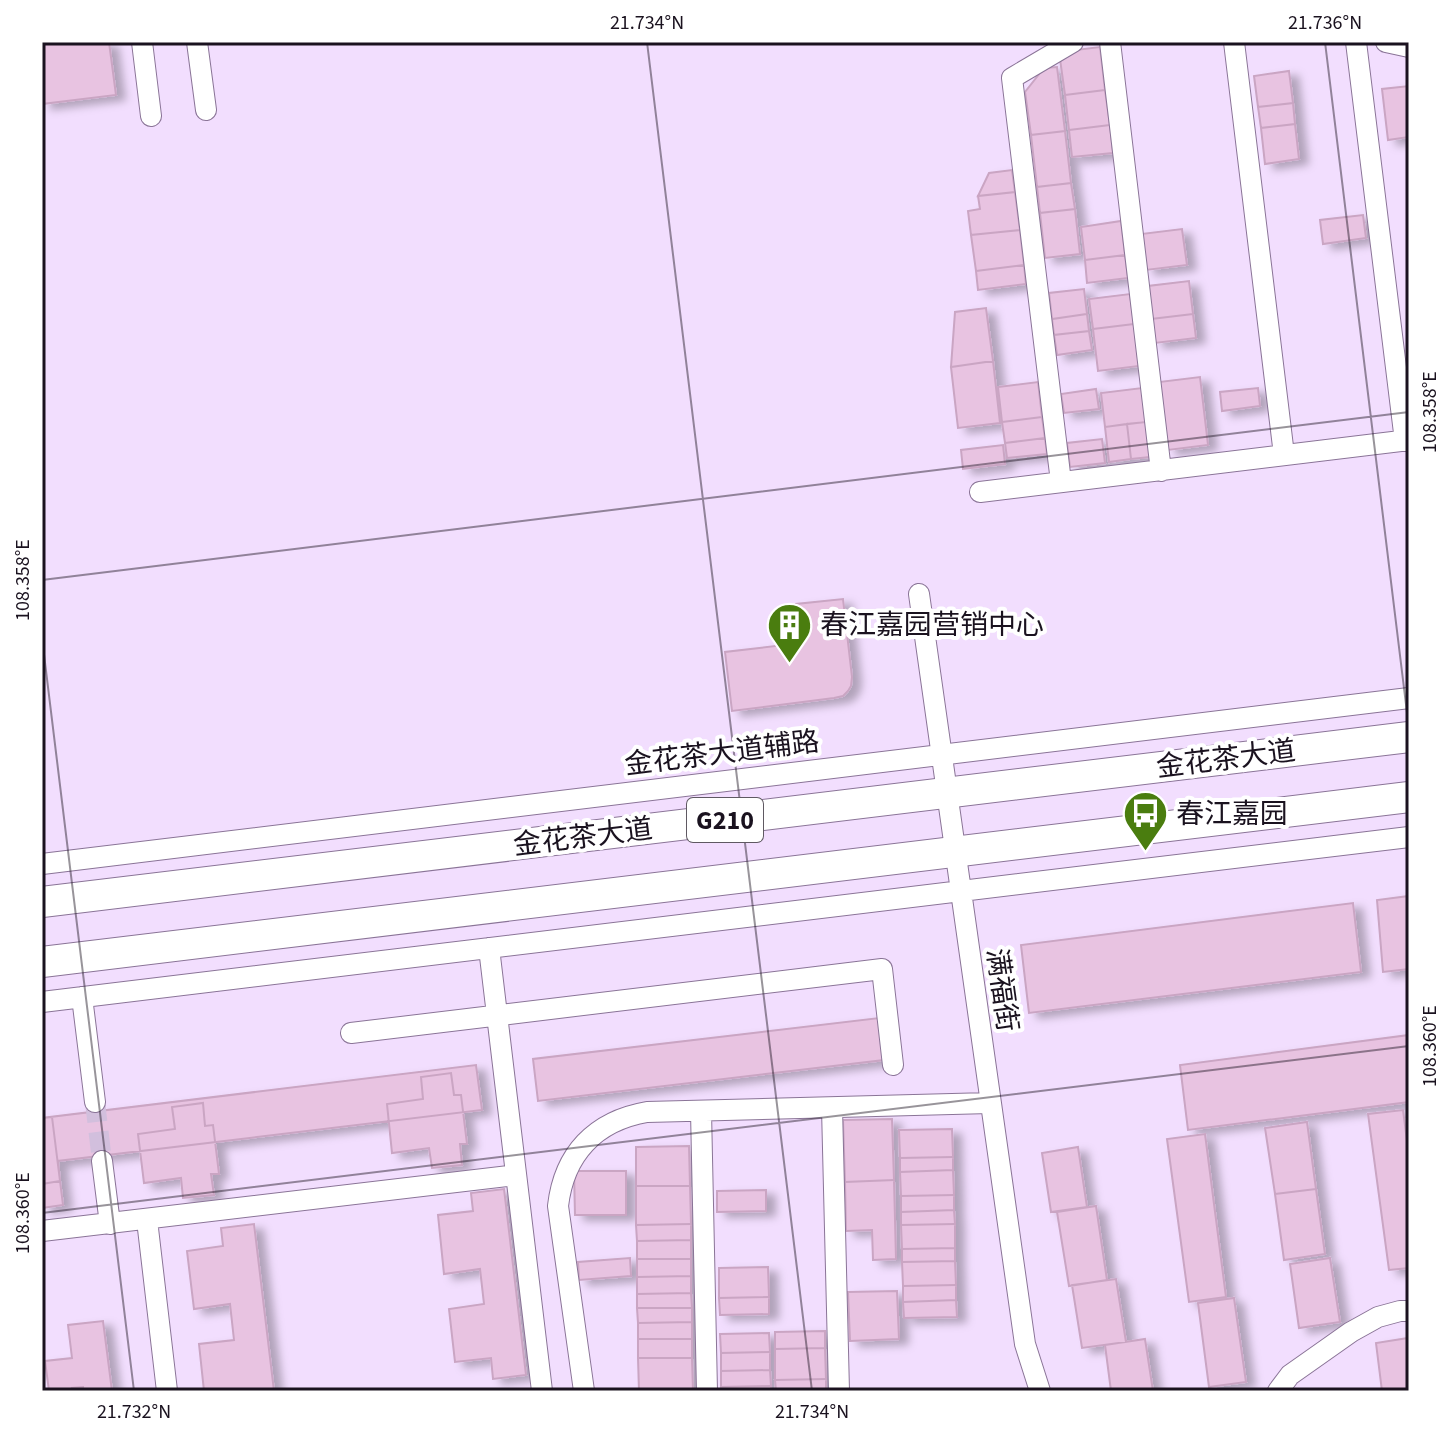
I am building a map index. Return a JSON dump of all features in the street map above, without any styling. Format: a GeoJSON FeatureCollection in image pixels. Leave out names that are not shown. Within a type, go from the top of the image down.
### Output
{"type":"FeatureCollection","features":[{"type":"Feature","properties":{"kind":"highway","name":"金花茶大道"},"geometry":{"type":"LineString","coordinates":[[42,902],[1409,737]]}},
{"type":"Feature","properties":{"kind":"highway","name":"G210"},"geometry":{"type":"LineString","coordinates":[[42,962],[1409,797]]}},
{"type":"Feature","properties":{"kind":"street"},"geometry":{"type":"LineString","coordinates":[[142,42],[151,116]]}},
{"type":"Feature","properties":{"kind":"street"},"geometry":{"type":"LineString","coordinates":[[197,42],[206,110]]}},
{"type":"Feature","properties":{"kind":"street"},"geometry":{"type":"LineString","coordinates":[[1061,482],[1012,78],[1073,42]]}},
{"type":"Feature","properties":{"kind":"street"},"geometry":{"type":"LineString","coordinates":[[1110,42],[1161,471]]}},
{"type":"Feature","properties":{"kind":"street"},"geometry":{"type":"LineString","coordinates":[[1234,42],[1284,455]]}},
{"type":"Feature","properties":{"kind":"street"},"geometry":{"type":"LineString","coordinates":[[980,492],[1407,441],[1356,42]]}},
{"type":"Feature","properties":{"kind":"street"},"geometry":{"type":"LineString","coordinates":[[1386,42],[1409,47]]}},
{"type":"Feature","properties":{"kind":"street","name":"满福街"},"geometry":{"type":"LineString","coordinates":[[919,594],[1025,1344],[1040,1391]]}},
{"type":"Feature","properties":{"kind":"street","name":"金花茶大道辅路"},"geometry":{"type":"LineString","coordinates":[[42,864],[1409,698]]}},
{"type":"Feature","properties":{"kind":"street"},"geometry":{"type":"LineString","coordinates":[[42,1002],[1409,837]]}},
{"type":"Feature","properties":{"kind":"street"},"geometry":{"type":"LineString","coordinates":[[489,948],[541,1391]]}},
{"type":"Feature","properties":{"kind":"street"},"geometry":{"type":"LineString","coordinates":[[351,1033],[882,969],[893,1065]]}},
{"type":"Feature","properties":{"kind":"street"},"geometry":{"type":"LineString","coordinates":[[82,997],[95,1102]]}},
{"type":"Feature","properties":{"kind":"street"},"geometry":{"type":"LineString","coordinates":[[584,1391],[558,1206],[560,1189],[573,1158],[594,1134],[619,1119],[647,1112],[990,1103]]}},
{"type":"Feature","properties":{"kind":"street"},"geometry":{"type":"LineString","coordinates":[[832,1108],[839,1391]]}},
{"type":"Feature","properties":{"kind":"street"},"geometry":{"type":"LineString","coordinates":[[701,1111],[707,1391]]}},
{"type":"Feature","properties":{"kind":"street"},"geometry":{"type":"LineString","coordinates":[[102,1161],[110,1224]]}},
{"type":"Feature","properties":{"kind":"street"},"geometry":{"type":"LineString","coordinates":[[42,1231],[516,1175]]}},
{"type":"Feature","properties":{"kind":"street"},"geometry":{"type":"LineString","coordinates":[[147,1220],[167,1391]]}},
{"type":"Feature","properties":{"kind":"street"},"geometry":{"type":"LineString","coordinates":[[1278,1391],[1290,1375],[1351,1332],[1378,1317],[1409,1311]]}},
{"type":"Feature","properties":{"kind":"building"},"geometry":{"type":"Polygon","coordinates":[[[42,42],[109,42],[116,95],[42,104],[42,42]]]}},
{"type":"Feature","properties":{"kind":"building"},"geometry":{"type":"Polygon","coordinates":[[[1100,47],[1105,90],[1065,95],[1059,52],[1100,47]]]}},
{"type":"Feature","properties":{"kind":"building"},"geometry":{"type":"Polygon","coordinates":[[[1057,67],[1065,131],[1031,135],[1025,92],[1044,68],[1057,67]]]}},
{"type":"Feature","properties":{"kind":"building"},"geometry":{"type":"Polygon","coordinates":[[[1289,71],[1293,103],[1258,107],[1254,76],[1289,71]]]}},
{"type":"Feature","properties":{"kind":"building"},"geometry":{"type":"Polygon","coordinates":[[[1409,86],[1409,137],[1388,140],[1382,89],[1409,86]]]}},
{"type":"Feature","properties":{"kind":"building"},"geometry":{"type":"Polygon","coordinates":[[[1105,90],[1110,125],[1069,130],[1065,95],[1105,90]]]}},
{"type":"Feature","properties":{"kind":"building"},"geometry":{"type":"Polygon","coordinates":[[[1293,103],[1295,124],[1261,128],[1258,107],[1293,103]]]}},
{"type":"Feature","properties":{"kind":"building"},"geometry":{"type":"Polygon","coordinates":[[[1295,124],[1299,159],[1265,164],[1261,128],[1295,124]]]}},
{"type":"Feature","properties":{"kind":"building"},"geometry":{"type":"Polygon","coordinates":[[[1110,125],[1113,153],[1072,157],[1069,130],[1110,125]]]}},
{"type":"Feature","properties":{"kind":"building"},"geometry":{"type":"Polygon","coordinates":[[[1065,131],[1071,183],[1037,187],[1031,135],[1065,131]]]}},
{"type":"Feature","properties":{"kind":"building"},"geometry":{"type":"Polygon","coordinates":[[[1012,170],[1015,192],[978,196],[989,173],[1012,170]]]}},
{"type":"Feature","properties":{"kind":"building"},"geometry":{"type":"Polygon","coordinates":[[[1071,183],[1075,209],[1040,213],[1037,187],[1071,183]]]}},
{"type":"Feature","properties":{"kind":"building"},"geometry":{"type":"Polygon","coordinates":[[[1015,192],[1020,230],[971,235],[968,211],[980,209],[978,196],[1015,192]]]}},
{"type":"Feature","properties":{"kind":"building"},"geometry":{"type":"Polygon","coordinates":[[[1075,209],[1080,254],[1045,258],[1040,213],[1075,209]]]}},
{"type":"Feature","properties":{"kind":"building"},"geometry":{"type":"Polygon","coordinates":[[[1363,215],[1366,238],[1323,244],[1320,220],[1363,215]]]}},
{"type":"Feature","properties":{"kind":"building"},"geometry":{"type":"Polygon","coordinates":[[[1121,221],[1125,255],[1085,260],[1081,227],[1121,221]]]}},
{"type":"Feature","properties":{"kind":"building"},"geometry":{"type":"Polygon","coordinates":[[[1182,229],[1187,265],[1146,270],[1141,234],[1182,229]]]}},
{"type":"Feature","properties":{"kind":"building"},"geometry":{"type":"Polygon","coordinates":[[[1020,230],[1024,265],[976,271],[971,235],[1020,230]]]}},
{"type":"Feature","properties":{"kind":"building"},"geometry":{"type":"Polygon","coordinates":[[[1125,255],[1128,278],[1087,283],[1085,260],[1125,255]]]}},
{"type":"Feature","properties":{"kind":"building"},"geometry":{"type":"Polygon","coordinates":[[[1024,265],[1026,284],[978,290],[976,271],[1024,265]]]}},
{"type":"Feature","properties":{"kind":"building"},"geometry":{"type":"Polygon","coordinates":[[[1189,281],[1193,314],[1151,319],[1148,286],[1189,281]]]}},
{"type":"Feature","properties":{"kind":"building"},"geometry":{"type":"Polygon","coordinates":[[[1084,289],[1087,314],[1052,319],[1049,293],[1084,289]]]}},
{"type":"Feature","properties":{"kind":"building"},"geometry":{"type":"Polygon","coordinates":[[[1130,294],[1134,324],[1093,329],[1089,299],[1130,294]]]}},
{"type":"Feature","properties":{"kind":"building"},"geometry":{"type":"Polygon","coordinates":[[[986,308],[993,361],[951,367],[955,312],[986,308]]]}},
{"type":"Feature","properties":{"kind":"building"},"geometry":{"type":"Polygon","coordinates":[[[1087,314],[1089,331],[1054,335],[1052,319],[1087,314]]]}},
{"type":"Feature","properties":{"kind":"building"},"geometry":{"type":"Polygon","coordinates":[[[1193,314],[1196,338],[1155,343],[1151,319],[1193,314]]]}},
{"type":"Feature","properties":{"kind":"building"},"geometry":{"type":"Polygon","coordinates":[[[1134,324],[1139,366],[1098,371],[1093,329],[1134,324]]]}},
{"type":"Feature","properties":{"kind":"building"},"geometry":{"type":"Polygon","coordinates":[[[1089,331],[1092,350],[1057,355],[1054,335],[1089,331]]]}},
{"type":"Feature","properties":{"kind":"building"},"geometry":{"type":"Polygon","coordinates":[[[993,361],[1000,423],[958,428],[951,367],[993,361]]]}},
{"type":"Feature","properties":{"kind":"building"},"geometry":{"type":"Polygon","coordinates":[[[1200,377],[1208,445],[1168,450],[1159,382],[1200,377]]]}},
{"type":"Feature","properties":{"kind":"building"},"geometry":{"type":"Polygon","coordinates":[[[1038,382],[1042,417],[1002,422],[998,387],[1038,382]]]}},
{"type":"Feature","properties":{"kind":"building"},"geometry":{"type":"Polygon","coordinates":[[[1142,388],[1146,422],[1105,427],[1101,393],[1142,388]]]}},
{"type":"Feature","properties":{"kind":"building"},"geometry":{"type":"Polygon","coordinates":[[[1258,388],[1260,406],[1222,411],[1220,392],[1258,388]]]}},
{"type":"Feature","properties":{"kind":"building"},"geometry":{"type":"Polygon","coordinates":[[[1096,389],[1099,409],[1064,413],[1061,394],[1096,389]]]}},
{"type":"Feature","properties":{"kind":"building"},"geometry":{"type":"Polygon","coordinates":[[[1042,417],[1045,438],[1005,443],[1002,422],[1042,417]]]}},
{"type":"Feature","properties":{"kind":"building"},"geometry":{"type":"Polygon","coordinates":[[[1146,422],[1150,457],[1131,459],[1127,424],[1146,422]]]}},
{"type":"Feature","properties":{"kind":"building"},"geometry":{"type":"Polygon","coordinates":[[[1127,424],[1131,459],[1109,462],[1105,427],[1127,424]]]}},
{"type":"Feature","properties":{"kind":"building"},"geometry":{"type":"Polygon","coordinates":[[[1045,438],[1047,454],[1007,458],[1005,443],[1045,438]]]}},
{"type":"Feature","properties":{"kind":"building"},"geometry":{"type":"Polygon","coordinates":[[[1102,439],[1105,463],[1070,467],[1067,443],[1102,439]]]}},
{"type":"Feature","properties":{"kind":"building"},"geometry":{"type":"Polygon","coordinates":[[[1003,445],[1005,464],[963,469],[961,450],[1003,445]]]}},
{"type":"Feature","properties":{"kind":"building","name":"春江嘉园营销中心"},"geometry":{"type":"Polygon","coordinates":[[[843,599],[852,677],[848,691],[834,698],[732,711],[725,652],[801,643],[796,604],[843,599]]]}},
{"type":"Feature","properties":{"kind":"building"},"geometry":{"type":"Polygon","coordinates":[[[1409,896],[1409,969],[1383,972],[1377,900],[1409,896]]]}},
{"type":"Feature","properties":{"kind":"building"},"geometry":{"type":"Polygon","coordinates":[[[1353,903],[1361,972],[1029,1013],[1021,945],[1353,903]]]}},
{"type":"Feature","properties":{"kind":"building"},"geometry":{"type":"Polygon","coordinates":[[[879,1018],[884,1060],[538,1101],[533,1059],[879,1018]]]}},
{"type":"Feature","properties":{"kind":"building"},"geometry":{"type":"Polygon","coordinates":[[[1409,1035],[1409,1102],[1188,1130],[1180,1065],[1409,1035]]]}},
{"type":"Feature","properties":{"kind":"building"},"geometry":{"type":"Polygon","coordinates":[[[476,1065],[482,1110],[58,1161],[60,1181],[42,1184],[42,1118],[476,1065]]]}},
{"type":"Feature","properties":{"kind":"building"},"geometry":{"type":"Polygon","coordinates":[[[451,1073],[454,1095],[461,1095],[467,1144],[460,1144],[462,1165],[432,1168],[429,1148],[392,1153],[387,1104],[423,1099],[421,1077],[451,1073]]]}},
{"type":"Feature","properties":{"kind":"building"},"geometry":{"type":"Polygon","coordinates":[[[203,1103],[205,1126],[213,1125],[219,1174],[211,1174],[214,1195],[183,1198],[181,1178],[144,1183],[138,1134],[175,1129],[172,1107],[203,1103]]]}},
{"type":"Feature","properties":{"kind":"building"},"geometry":{"type":"Polygon","coordinates":[[[1403,1110],[1409,1156],[1409,1268],[1389,1270],[1368,1114],[1403,1110]]]}},
{"type":"Feature","properties":{"kind":"building"},"geometry":{"type":"Polygon","coordinates":[[[52,1117],[63,1205],[42,1208],[42,1118],[52,1117]]]}},
{"type":"Feature","properties":{"kind":"building"},"geometry":{"type":"Polygon","coordinates":[[[892,1119],[894,1180],[845,1182],[843,1120],[892,1119]]]}},
{"type":"Feature","properties":{"kind":"building"},"geometry":{"type":"Polygon","coordinates":[[[1307,1122],[1316,1189],[1275,1194],[1265,1128],[1307,1122]]]}},
{"type":"Feature","properties":{"kind":"building"},"geometry":{"type":"Polygon","coordinates":[[[952,1129],[953,1157],[900,1158],[899,1130],[952,1129]]]}},
{"type":"Feature","properties":{"kind":"building"},"geometry":{"type":"Polygon","coordinates":[[[1205,1134],[1226,1297],[1189,1302],[1167,1139],[1205,1134]]]}},
{"type":"Feature","properties":{"kind":"building"},"geometry":{"type":"Polygon","coordinates":[[[689,1146],[690,1186],[636,1186],[636,1147],[689,1146]]]}},
{"type":"Feature","properties":{"kind":"building"},"geometry":{"type":"Polygon","coordinates":[[[1078,1147],[1087,1207],[1051,1212],[1042,1153],[1078,1147]]]}},
{"type":"Feature","properties":{"kind":"building"},"geometry":{"type":"Polygon","coordinates":[[[953,1157],[953,1170],[900,1172],[900,1158],[953,1157]]]}},
{"type":"Feature","properties":{"kind":"building"},"geometry":{"type":"Polygon","coordinates":[[[953,1170],[954,1195],[901,1196],[900,1172],[953,1170]]]}},
{"type":"Feature","properties":{"kind":"building"},"geometry":{"type":"Polygon","coordinates":[[[574,1171],[626,1171],[626,1215],[575,1215],[574,1171]]]}},
{"type":"Feature","properties":{"kind":"building"},"geometry":{"type":"Polygon","coordinates":[[[894,1180],[896,1259],[873,1260],[872,1230],[846,1231],[845,1182],[894,1180]]]}},
{"type":"Feature","properties":{"kind":"building"},"geometry":{"type":"Polygon","coordinates":[[[636,1186],[690,1186],[691,1224],[636,1225],[636,1186]]]}},
{"type":"Feature","properties":{"kind":"building"},"geometry":{"type":"Polygon","coordinates":[[[504,1189],[526,1375],[493,1379],[491,1358],[455,1362],[449,1309],[484,1304],[480,1269],[444,1274],[438,1215],[473,1211],[471,1193],[504,1189]]]}},
{"type":"Feature","properties":{"kind":"building"},"geometry":{"type":"Polygon","coordinates":[[[1316,1189],[1325,1254],[1284,1260],[1275,1194],[1316,1189]]]}},
{"type":"Feature","properties":{"kind":"building"},"geometry":{"type":"Polygon","coordinates":[[[766,1190],[766,1211],[717,1212],[717,1191],[766,1190]]]}},
{"type":"Feature","properties":{"kind":"building"},"geometry":{"type":"Polygon","coordinates":[[[954,1195],[954,1210],[901,1212],[901,1196],[954,1195]]]}},
{"type":"Feature","properties":{"kind":"building"},"geometry":{"type":"Polygon","coordinates":[[[1096,1206],[1107,1280],[1069,1286],[1057,1212],[1096,1206]]]}},
{"type":"Feature","properties":{"kind":"building"},"geometry":{"type":"Polygon","coordinates":[[[954,1210],[955,1224],[901,1225],[901,1212],[954,1210]]]}},
{"type":"Feature","properties":{"kind":"building"},"geometry":{"type":"Polygon","coordinates":[[[254,1224],[274,1391],[204,1391],[199,1344],[234,1340],[230,1304],[194,1309],[187,1251],[223,1246],[221,1228],[254,1224]]]}},
{"type":"Feature","properties":{"kind":"building"},"geometry":{"type":"Polygon","coordinates":[[[691,1224],[691,1240],[637,1241],[636,1225],[691,1224]]]}},
{"type":"Feature","properties":{"kind":"building"},"geometry":{"type":"Polygon","coordinates":[[[955,1224],[955,1248],[902,1249],[901,1225],[955,1224]]]}},
{"type":"Feature","properties":{"kind":"building"},"geometry":{"type":"Polygon","coordinates":[[[691,1240],[691,1259],[637,1259],[637,1241],[691,1240]]]}},
{"type":"Feature","properties":{"kind":"building"},"geometry":{"type":"Polygon","coordinates":[[[955,1248],[955,1261],[902,1262],[902,1249],[955,1248]]]}},
{"type":"Feature","properties":{"kind":"building"},"geometry":{"type":"Polygon","coordinates":[[[630,1258],[631,1276],[579,1280],[578,1262],[630,1258]]]}},
{"type":"Feature","properties":{"kind":"building"},"geometry":{"type":"Polygon","coordinates":[[[1330,1258],[1340,1322],[1299,1328],[1290,1264],[1330,1258]]]}},
{"type":"Feature","properties":{"kind":"building"},"geometry":{"type":"Polygon","coordinates":[[[637,1259],[691,1259],[691,1276],[637,1277],[637,1259]]]}},
{"type":"Feature","properties":{"kind":"building"},"geometry":{"type":"Polygon","coordinates":[[[955,1261],[956,1285],[903,1286],[902,1262],[955,1261]]]}},
{"type":"Feature","properties":{"kind":"building"},"geometry":{"type":"Polygon","coordinates":[[[768,1267],[769,1297],[719,1298],[719,1268],[768,1267]]]}},
{"type":"Feature","properties":{"kind":"building"},"geometry":{"type":"Polygon","coordinates":[[[691,1276],[691,1293],[637,1294],[637,1277],[691,1276]]]}},
{"type":"Feature","properties":{"kind":"building"},"geometry":{"type":"Polygon","coordinates":[[[1116,1279],[1126,1342],[1082,1348],[1072,1285],[1116,1279]]]}},
{"type":"Feature","properties":{"kind":"building"},"geometry":{"type":"Polygon","coordinates":[[[956,1285],[956,1300],[903,1302],[903,1286],[956,1285]]]}},
{"type":"Feature","properties":{"kind":"building"},"geometry":{"type":"Polygon","coordinates":[[[897,1291],[899,1339],[850,1341],[848,1292],[897,1291]]]}},
{"type":"Feature","properties":{"kind":"building"},"geometry":{"type":"Polygon","coordinates":[[[691,1293],[692,1308],[637,1308],[637,1294],[691,1293]]]}},
{"type":"Feature","properties":{"kind":"building"},"geometry":{"type":"Polygon","coordinates":[[[769,1297],[769,1314],[720,1315],[719,1298],[769,1297]]]}},
{"type":"Feature","properties":{"kind":"building"},"geometry":{"type":"Polygon","coordinates":[[[1234,1298],[1246,1382],[1209,1387],[1198,1303],[1234,1298]]]}},
{"type":"Feature","properties":{"kind":"building"},"geometry":{"type":"Polygon","coordinates":[[[956,1300],[957,1317],[904,1318],[903,1302],[956,1300]]]}},
{"type":"Feature","properties":{"kind":"building"},"geometry":{"type":"Polygon","coordinates":[[[637,1308],[692,1308],[692,1322],[638,1323],[637,1308]]]}},
{"type":"Feature","properties":{"kind":"building"},"geometry":{"type":"Polygon","coordinates":[[[103,1321],[112,1391],[83,1391],[83,1387],[72,1388],[73,1391],[49,1391],[45,1361],[72,1358],[68,1325],[103,1321]]]}},
{"type":"Feature","properties":{"kind":"building"},"geometry":{"type":"Polygon","coordinates":[[[692,1322],[692,1339],[638,1339],[638,1323],[692,1322]]]}},
{"type":"Feature","properties":{"kind":"building"},"geometry":{"type":"Polygon","coordinates":[[[825,1331],[825,1348],[775,1349],[775,1332],[825,1331]]]}},
{"type":"Feature","properties":{"kind":"building"},"geometry":{"type":"Polygon","coordinates":[[[769,1333],[770,1352],[721,1353],[720,1334],[769,1333]]]}},
{"type":"Feature","properties":{"kind":"building"},"geometry":{"type":"Polygon","coordinates":[[[1408,1338],[1409,1391],[1382,1391],[1376,1343],[1408,1338]]]}},
{"type":"Feature","properties":{"kind":"building"},"geometry":{"type":"Polygon","coordinates":[[[638,1339],[692,1339],[692,1358],[638,1358],[638,1339]]]}},
{"type":"Feature","properties":{"kind":"building"},"geometry":{"type":"Polygon","coordinates":[[[1145,1339],[1153,1391],[1111,1391],[1105,1345],[1145,1339]]]}},
{"type":"Feature","properties":{"kind":"building"},"geometry":{"type":"Polygon","coordinates":[[[825,1348],[826,1379],[775,1380],[775,1349],[825,1348]]]}},
{"type":"Feature","properties":{"kind":"building"},"geometry":{"type":"Polygon","coordinates":[[[770,1352],[770,1370],[721,1371],[721,1353],[770,1352]]]}},
{"type":"Feature","properties":{"kind":"building"},"geometry":{"type":"Polygon","coordinates":[[[638,1358],[692,1358],[693,1391],[639,1391],[638,1358]]]}},
{"type":"Feature","properties":{"kind":"building"},"geometry":{"type":"Polygon","coordinates":[[[770,1370],[771,1386],[721,1387],[721,1371],[770,1370]]]}},
{"type":"Feature","properties":{"kind":"building"},"geometry":{"type":"Polygon","coordinates":[[[826,1379],[826,1391],[776,1391],[775,1380],[826,1379]]]}},
{"type":"Feature","properties":{"kind":"building"},"geometry":{"type":"Polygon","coordinates":[[[771,1386],[771,1391],[721,1391],[721,1387],[771,1386]]]}},
{"type":"Feature","properties":{"kind":"tunnel"},"geometry":{"type":"LineString","coordinates":[[95,1102],[102,1161]]}},
{"type":"Feature","properties":{"kind":"place","name":"春江嘉园营销中心"},"geometry":{"type":"Point","coordinates":[789,664]}},
{"type":"Feature","properties":{"kind":"place","name":"春江嘉园"},"geometry":{"type":"Point","coordinates":[1145,853]}}]}
